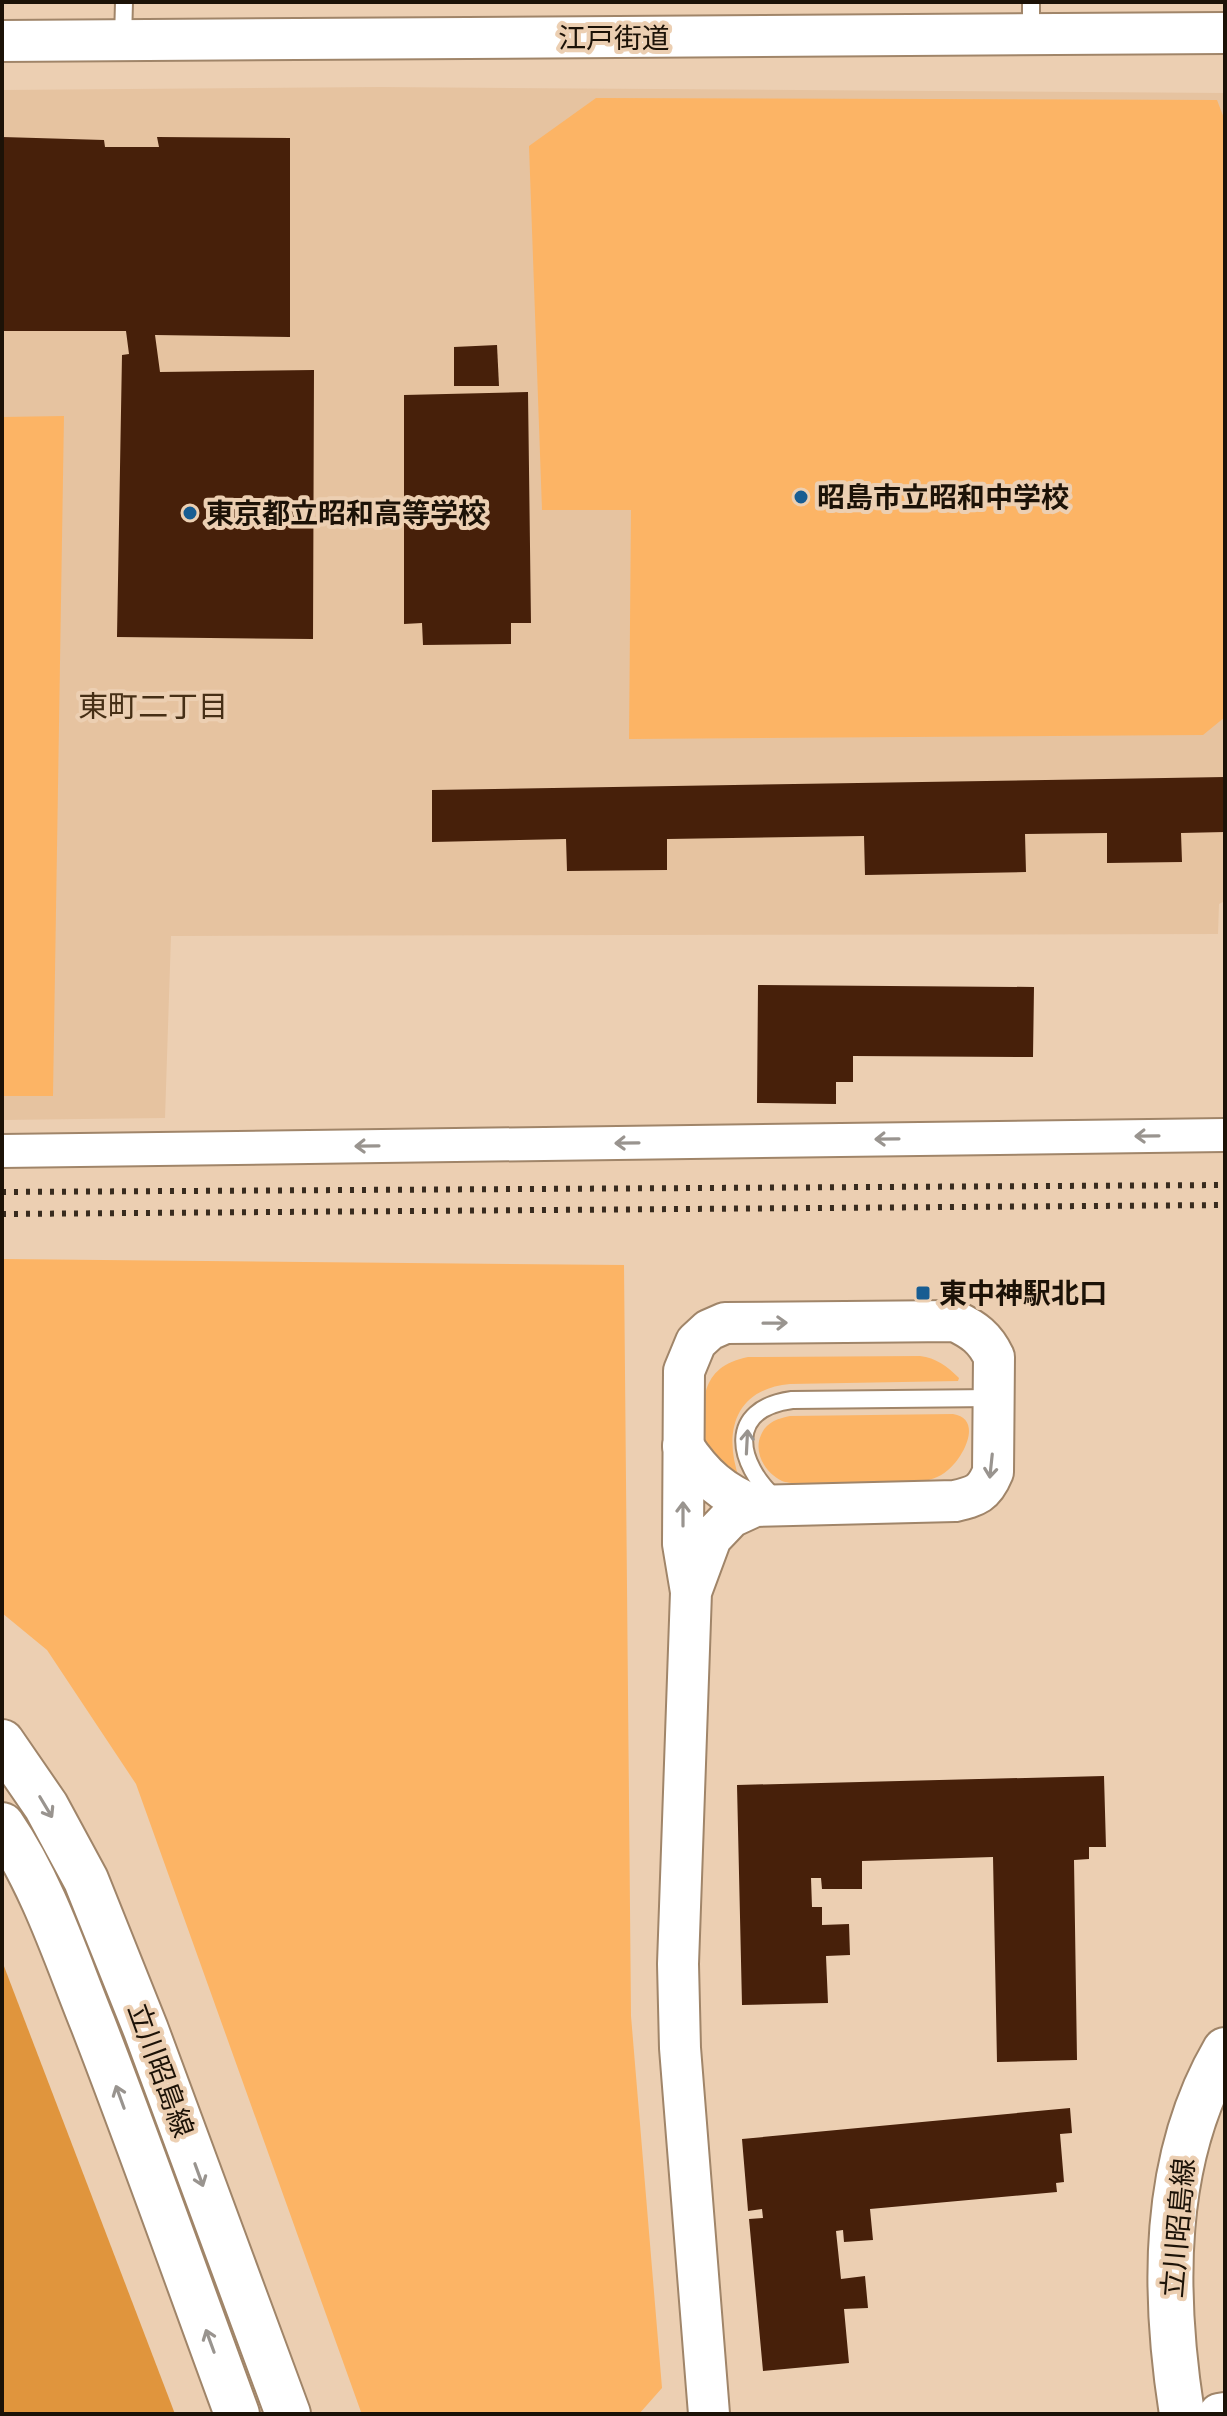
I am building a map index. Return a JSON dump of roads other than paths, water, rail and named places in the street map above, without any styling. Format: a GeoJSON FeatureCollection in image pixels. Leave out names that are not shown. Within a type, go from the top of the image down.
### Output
{"type":"FeatureCollection","features":[{"type":"Feature","properties":{"kind":"main road","name":"立川昭島線"},"geometry":{"type":"LineString","coordinates":[[2,1742],[46,1806],[86,1880],[146,2030],[288,2414]]}},
{"type":"Feature","properties":{"kind":"main road","name":"立川昭島線"},"geometry":{"type":"LineString","coordinates":[[2,1825],[14,1842],[49,1912],[112,2073],[237,2414]]}},
{"type":"Feature","properties":{"kind":"main road","name":"立川昭島線"},"geometry":{"type":"LineString","coordinates":[[1182,2414],[1174,2367],[1171,2316],[1175,2197],[1182,2156],[1193,2120],[1202,2094],[1225,2050]]}},
{"type":"Feature","properties":{"kind":"street","name":"江戸街道"},"geometry":{"type":"LineString","coordinates":[[2,41],[123,21],[1031,19],[1225,33]]}},
{"type":"Feature","properties":{"kind":"street"},"geometry":{"type":"LineString","coordinates":[[2,1151],[1225,1135]]}},
{"type":"Feature","properties":{"kind":"street"},"geometry":{"type":"LineString","coordinates":[[683,1446],[697,1468],[713,1484],[734,1498],[770,1506],[955,1501],[974,1497],[987,1487],[993,1472],[994,1357],[986,1341],[971,1328],[955,1321],[725,1323],[709,1330],[696,1342],[688,1356],[684,1371],[683,1446],[683,1544],[691,1592],[678,1964],[680,2048],[709,2414]]}},
{"type":"Feature","properties":{"kind":"street"},"geometry":{"type":"LineString","coordinates":[[691,1592],[711,1538],[731,1517],[770,1506]]}},
{"type":"Feature","properties":{"kind":"street"},"geometry":{"type":"LineString","coordinates":[[1219,2414],[1225,2413]]}},
{"type":"Feature","properties":{"kind":"lane"},"geometry":{"type":"LineString","coordinates":[[770,1506],[750,1468],[744,1444],[752,1418],[776,1402],[993,1398]]}},
{"type":"Feature","properties":{"kind":"railway"},"geometry":{"type":"LineString","coordinates":[[2,1192],[1225,1185]]}},
{"type":"Feature","properties":{"kind":"railway"},"geometry":{"type":"LineString","coordinates":[[2,1214],[1225,1205]]}},
{"type":"Feature","properties":{"kind":"place","name":"昭島市立昭和中学校"},"geometry":{"type":"Point","coordinates":[801,497]}},
{"type":"Feature","properties":{"kind":"place","name":"東京都立昭和高等学校"},"geometry":{"type":"Point","coordinates":[190,513]}},
{"type":"Feature","properties":{"kind":"place","name":"東中神駅北口"},"geometry":{"type":"Point","coordinates":[923,1293]}},
{"type":"Feature","properties":{"kind":"district","name":"東町二丁目"},"geometry":{"type":"Point","coordinates":[153,707]}}]}
